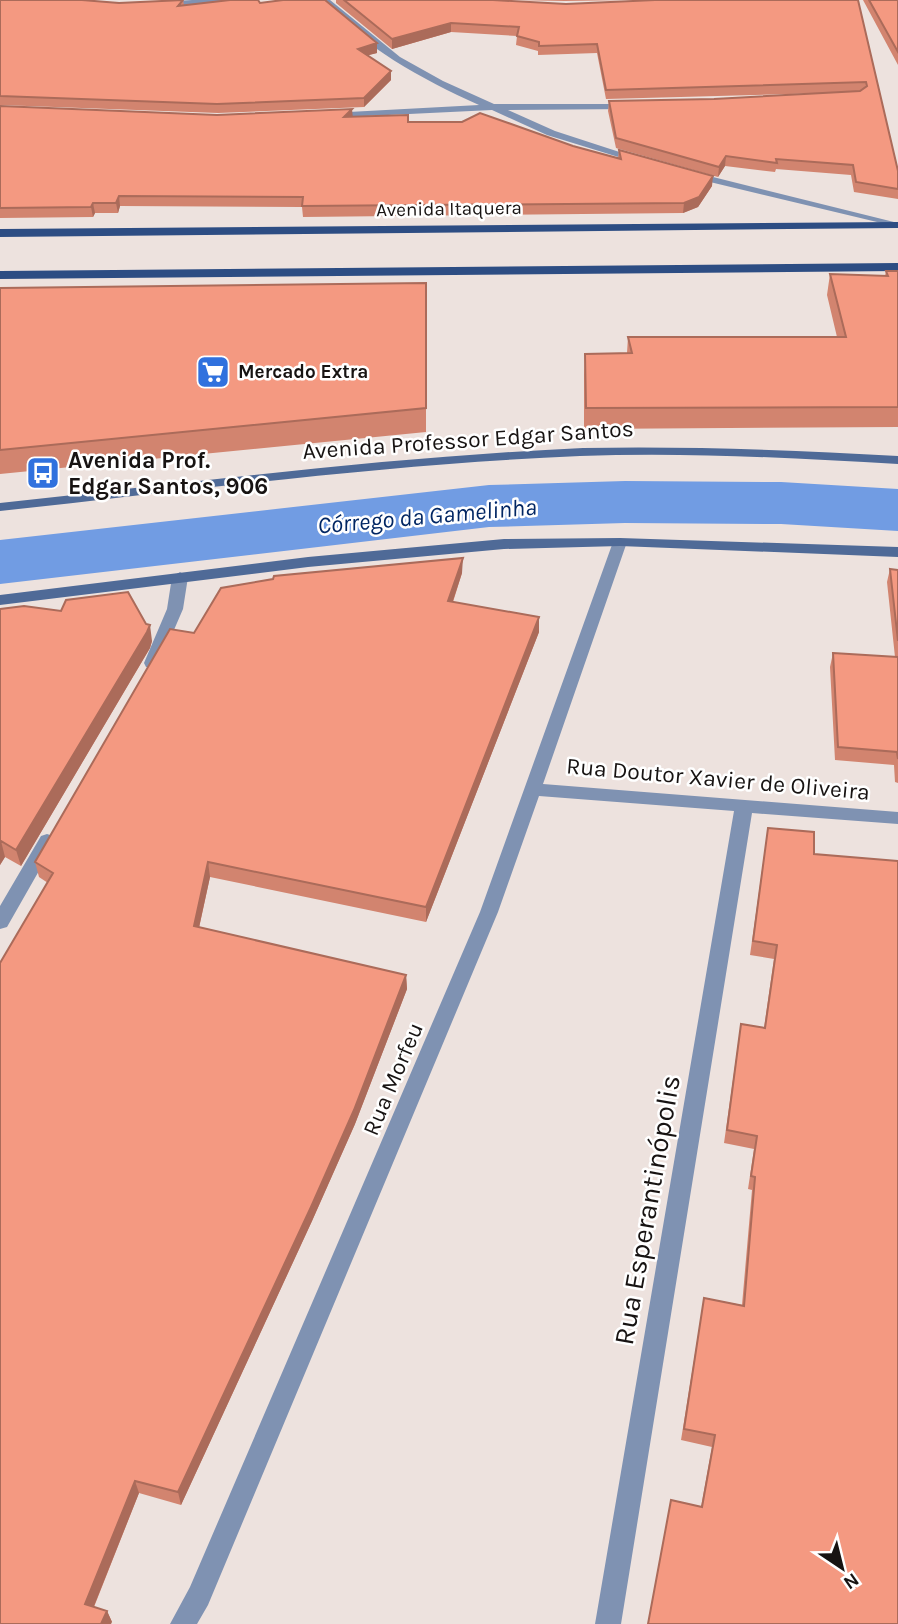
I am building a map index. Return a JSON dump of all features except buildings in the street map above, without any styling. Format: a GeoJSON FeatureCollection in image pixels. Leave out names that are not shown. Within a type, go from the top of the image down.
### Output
{"type":"FeatureCollection","features":[{"type":"Feature","properties":{"kind":"main road","name":"Avenida Itaquera"},"geometry":{"type":"LineString","coordinates":[[0,233],[896,225]]}},
{"type":"Feature","properties":{"kind":"main road"},"geometry":{"type":"LineString","coordinates":[[0,275],[898,267]]}},
{"type":"Feature","properties":{"kind":"main road","name":"Avenida Professor Edgar Santos"},"geometry":{"type":"LineString","coordinates":[[0,508],[368,466],[540,454],[663,451],[898,460]]}},
{"type":"Feature","properties":{"kind":"main road"},"geometry":{"type":"LineString","coordinates":[[0,600],[308,562],[504,544],[620,542],[898,552]]}},
{"type":"Feature","properties":{"kind":"street"},"geometry":{"type":"LineString","coordinates":[[155,5],[231,0]]}},
{"type":"Feature","properties":{"kind":"street"},"geometry":{"type":"LineString","coordinates":[[324,0],[396,59],[439,83],[551,134],[650,163]]}},
{"type":"Feature","properties":{"kind":"street"},"geometry":{"type":"LineString","coordinates":[[312,117],[495,107],[647,105]]}},
{"type":"Feature","properties":{"kind":"street"},"geometry":{"type":"LineString","coordinates":[[677,170],[896,225]]}},
{"type":"Feature","properties":{"kind":"street","name":"Rua Morfeu"},"geometry":{"type":"LineString","coordinates":[[183,1624],[199,1596],[434,1048],[489,912],[620,542]]}},
{"type":"Feature","properties":{"kind":"street"},"geometry":{"type":"LineString","coordinates":[[146,673],[160,649],[175,610],[180,577]]}},
{"type":"Feature","properties":{"kind":"street","name":"Rua Doutor Xavier de Oliveira"},"geometry":{"type":"LineString","coordinates":[[534,789],[898,818]]}},
{"type":"Feature","properties":{"kind":"street","name":"Rua Esperantinópolis"},"geometry":{"type":"LineString","coordinates":[[608,1624],[744,806]]}},
{"type":"Feature","properties":{"kind":"street"},"geometry":{"type":"LineString","coordinates":[[0,922],[56,827]]}},
{"type":"Feature","properties":{"kind":"waterway","name":"Córrego da Gamelinha"},"geometry":{"type":"LineString","coordinates":[[0,562],[489,506],[625,502],[781,503],[898,510]]}},
{"type":"Feature","properties":{"kind":"place","name":"Mercado Extra"},"geometry":{"type":"Point","coordinates":[213,372]}},
{"type":"Feature","properties":{"kind":"place","name":"Avenida Prof. Edgar Santos, 906"},"geometry":{"type":"Point","coordinates":[43,473]}}]}
